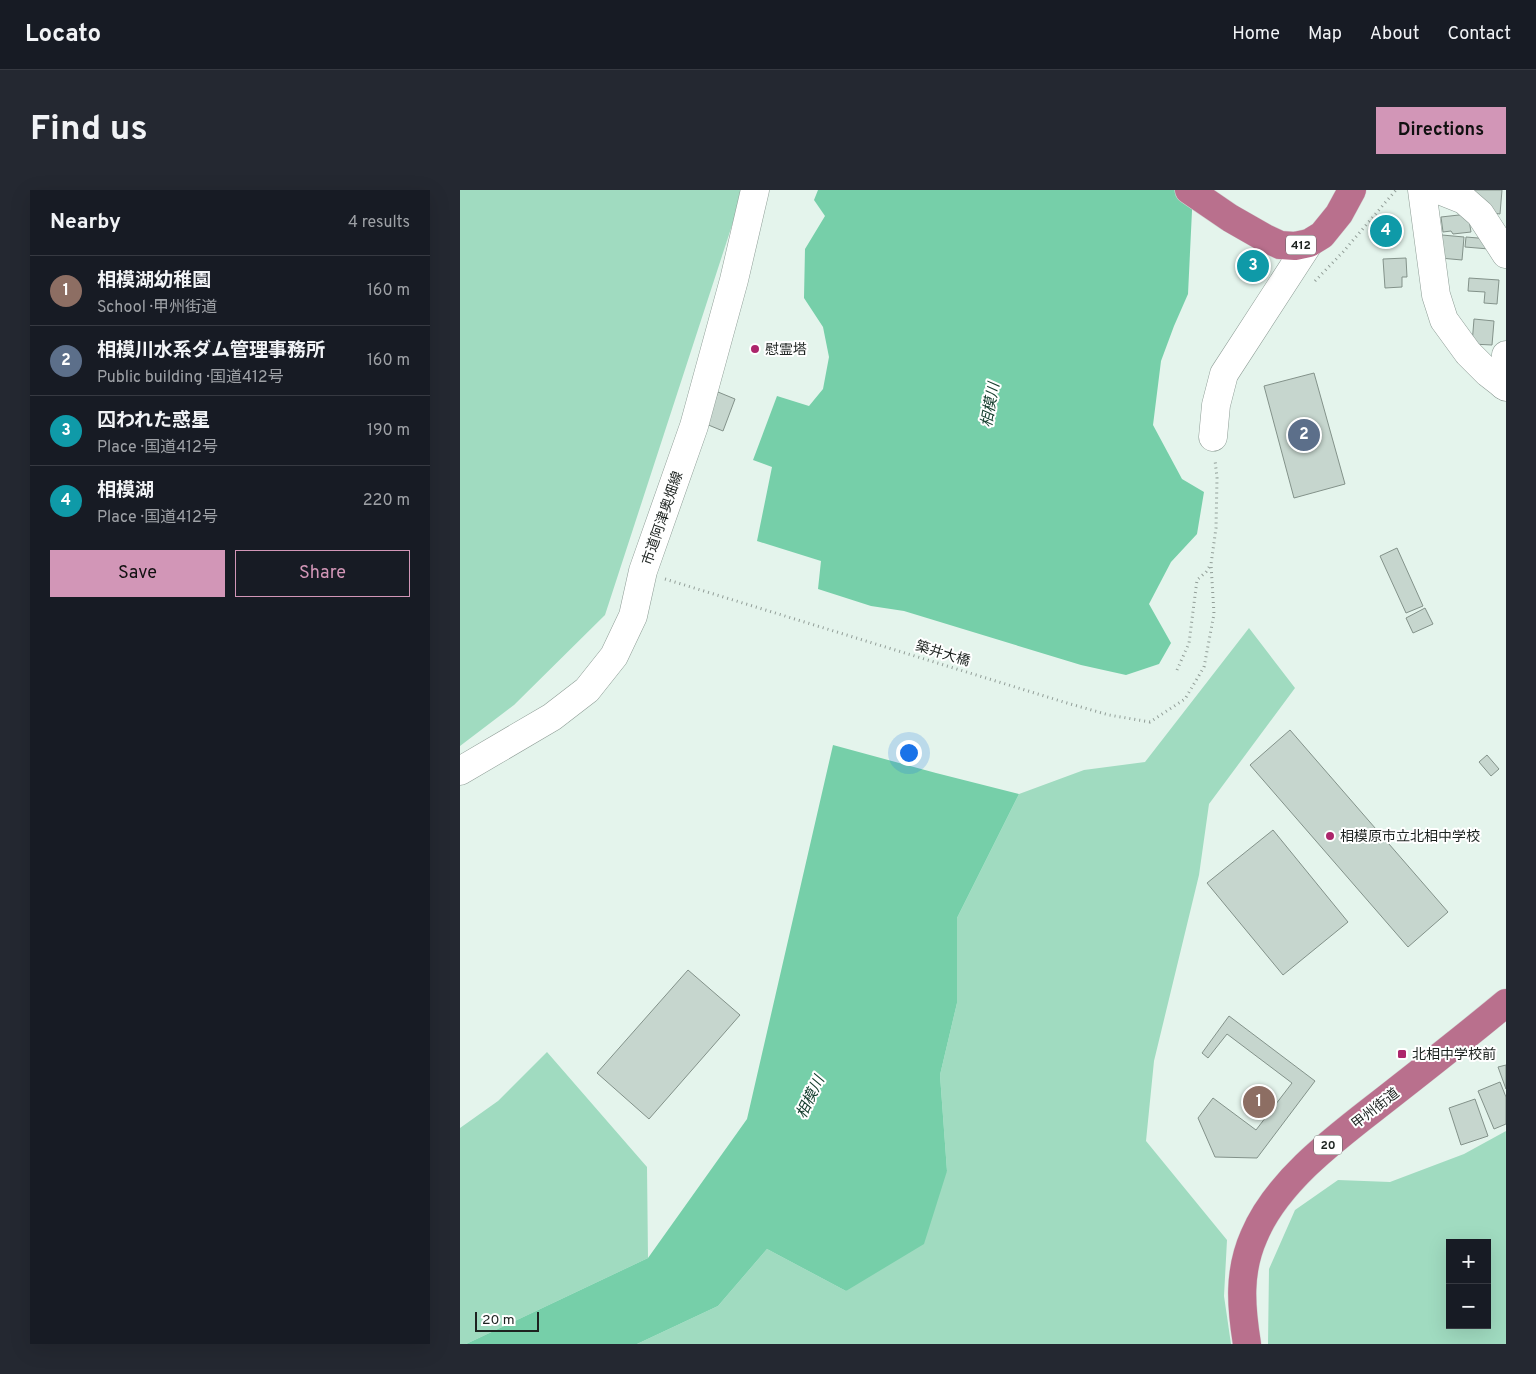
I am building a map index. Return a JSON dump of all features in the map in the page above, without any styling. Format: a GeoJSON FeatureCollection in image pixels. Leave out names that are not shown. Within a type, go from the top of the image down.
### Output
{"type":"FeatureCollection","features":[{"type":"Feature","properties":{"kind":"highway","name":"412"},"geometry":{"type":"LineString","coordinates":[[1189,190],[1230,218],[1280,245],[1295,246],[1309,244],[1322,235],[1339,214],[1352,190]]}},
{"type":"Feature","properties":{"kind":"highway","name":"甲州街道"},"geometry":{"type":"LineString","coordinates":[[1247,1344],[1241,1299],[1244,1267],[1254,1236],[1269,1209],[1289,1183],[1322,1150],[1506,1003]]}},
{"type":"Feature","properties":{"kind":"street","name":"市道阿津奥畑線"},"geometry":{"type":"LineString","coordinates":[[460,771],[552,717],[587,690],[614,656],[633,616],[643,571],[694,426],[734,280],[755,190]]}},
{"type":"Feature","properties":{"kind":"street"},"geometry":{"type":"LineString","coordinates":[[1422,190],[1436,296],[1444,320],[1468,353],[1504,386]]}},
{"type":"Feature","properties":{"kind":"street"},"geometry":{"type":"LineString","coordinates":[[1439,190],[1464,200],[1480,214],[1506,254]]}},
{"type":"Feature","properties":{"kind":"street"},"geometry":{"type":"LineString","coordinates":[[1213,437],[1216,405],[1224,374],[1309,244]]}},
{"type":"Feature","properties":{"kind":"street"},"geometry":{"type":"LineString","coordinates":[[1504,386],[1506,355]]}},
{"type":"Feature","properties":{"kind":"path"},"geometry":{"type":"LineString","coordinates":[[1177,670],[1189,643],[1197,580],[1206,572],[1211,564],[1216,528],[1217,478]]}},
{"type":"Feature","properties":{"kind":"path","name":"築井大橋"},"geometry":{"type":"LineString","coordinates":[[691,588],[1109,715],[1150,722],[1185,699],[1204,667],[1214,614],[1211,564]]}},
{"type":"Feature","properties":{"kind":"shaded area"},"geometry":{"type":"Polygon","coordinates":[[[460,190],[747,190],[736,213],[605,615],[514,705],[460,746],[460,190]]]}},
{"type":"Feature","properties":{"kind":"shaded area"},"geometry":{"type":"Polygon","coordinates":[[[1249,628],[1295,688],[1209,804],[1199,875],[1154,1061],[1146,1141],[1227,1240],[1224,1296],[1231,1344],[637,1344],[718,1306],[767,1249],[846,1291],[947,1171],[940,1075],[957,1003],[957,918],[1019,794],[1084,770],[1145,762],[1249,628]]]}},
{"type":"Feature","properties":{"kind":"shaded area"},"geometry":{"type":"Polygon","coordinates":[[[547,1052],[647,1167],[648,1258],[466,1344],[460,1344],[460,1128],[498,1101],[547,1052]]]}},
{"type":"Feature","properties":{"kind":"shaded area"},"geometry":{"type":"Polygon","coordinates":[[[1506,1131],[1506,1344],[1268,1344],[1269,1269],[1295,1210],[1338,1180],[1390,1182],[1464,1154],[1506,1131]]]}},
{"type":"Feature","properties":{"kind":"water","name":"相模川"},"geometry":{"type":"Polygon","coordinates":[[[818,190],[1193,190],[1188,294],[1161,361],[1153,425],[1182,479],[1204,492],[1197,534],[1171,562],[1149,604],[1171,643],[1159,664],[1126,675],[1081,665],[904,611],[871,606],[818,589],[821,561],[757,541],[772,467],[753,460],[777,396],[809,406],[823,389],[829,357],[823,327],[804,298],[805,249],[825,216],[814,200],[818,190]]]}},
{"type":"Feature","properties":{"kind":"water","name":"相模川"},"geometry":{"type":"Polygon","coordinates":[[[833,745],[1019,794],[957,918],[957,1003],[940,1075],[947,1171],[924,1244],[846,1291],[767,1249],[718,1306],[637,1344],[466,1344],[648,1258],[747,1119],[833,745]]]}},
{"type":"Feature","properties":{"kind":"building"},"geometry":{"type":"Polygon","coordinates":[[[1471,190],[1502,190],[1500,214],[1486,212],[1471,190]]]}},
{"type":"Feature","properties":{"kind":"building"},"geometry":{"type":"Polygon","coordinates":[[[1468,214],[1471,232],[1453,234],[1451,231],[1443,232],[1441,217],[1468,214]]]}},
{"type":"Feature","properties":{"kind":"building"},"geometry":{"type":"Polygon","coordinates":[[[1442,235],[1464,237],[1462,260],[1440,258],[1442,235]]]}},
{"type":"Feature","properties":{"kind":"building"},"geometry":{"type":"Polygon","coordinates":[[[1466,237],[1490,239],[1489,249],[1465,247],[1466,237]]]}},
{"type":"Feature","properties":{"kind":"building"},"geometry":{"type":"Polygon","coordinates":[[[1406,258],[1407,277],[1402,277],[1402,287],[1385,288],[1383,259],[1406,258]]]}},
{"type":"Feature","properties":{"kind":"building"},"geometry":{"type":"Polygon","coordinates":[[[1469,278],[1499,280],[1497,304],[1484,303],[1485,292],[1468,291],[1469,278]]]}},
{"type":"Feature","properties":{"kind":"building"},"geometry":{"type":"Polygon","coordinates":[[[1474,319],[1494,321],[1492,345],[1472,344],[1474,319]]]}},
{"type":"Feature","properties":{"kind":"building"},"geometry":{"type":"Polygon","coordinates":[[[1314,373],[1345,484],[1294,498],[1264,386],[1314,373]]]}},
{"type":"Feature","properties":{"kind":"building"},"geometry":{"type":"Polygon","coordinates":[[[718,392],[735,399],[723,431],[706,424],[718,392]]]}},
{"type":"Feature","properties":{"kind":"building"},"geometry":{"type":"Polygon","coordinates":[[[1397,548],[1423,606],[1406,613],[1380,556],[1397,548]]]}},
{"type":"Feature","properties":{"kind":"building"},"geometry":{"type":"Polygon","coordinates":[[[1425,608],[1433,624],[1413,633],[1406,618],[1425,608]]]}},
{"type":"Feature","properties":{"kind":"building"},"geometry":{"type":"Polygon","coordinates":[[[1290,730],[1448,912],[1408,947],[1250,765],[1290,730]]]}},
{"type":"Feature","properties":{"kind":"building"},"geometry":{"type":"Polygon","coordinates":[[[1487,755],[1499,769],[1491,776],[1479,762],[1487,755]]]}},
{"type":"Feature","properties":{"kind":"building"},"geometry":{"type":"Polygon","coordinates":[[[1273,830],[1348,922],[1283,975],[1207,883],[1273,830]]]}},
{"type":"Feature","properties":{"kind":"building"},"geometry":{"type":"Polygon","coordinates":[[[688,970],[740,1015],[649,1119],[597,1073],[688,970]]]}},
{"type":"Feature","properties":{"kind":"building"},"geometry":{"type":"Polygon","coordinates":[[[1229,1016],[1315,1081],[1257,1158],[1215,1157],[1198,1118],[1213,1098],[1256,1130],[1292,1083],[1227,1034],[1208,1058],[1202,1053],[1229,1016]]]}},
{"type":"Feature","properties":{"kind":"building"},"geometry":{"type":"Polygon","coordinates":[[[1506,1065],[1506,1089],[1498,1067],[1506,1065]]]}},
{"type":"Feature","properties":{"kind":"building"},"geometry":{"type":"Polygon","coordinates":[[[1500,1082],[1506,1097],[1506,1124],[1494,1129],[1478,1091],[1500,1082]]]}},
{"type":"Feature","properties":{"kind":"building"},"geometry":{"type":"Polygon","coordinates":[[[1475,1099],[1488,1136],[1461,1145],[1449,1108],[1475,1099]]]}},
{"type":"Feature","properties":{"kind":"place","name":"相模湖"},"geometry":{"type":"Point","coordinates":[1386,231]}},
{"type":"Feature","properties":{"kind":"place","name":"囚われた惑星"},"geometry":{"type":"Point","coordinates":[1253,266]}},
{"type":"Feature","properties":{"kind":"place","name":"慰霊塔"},"geometry":{"type":"Point","coordinates":[755,349]}},
{"type":"Feature","properties":{"kind":"place","name":"相模川水系ダム管理事務所"},"geometry":{"type":"Point","coordinates":[1304,435]}},
{"type":"Feature","properties":{"kind":"place","name":"相模原市立北相中学校"},"geometry":{"type":"Point","coordinates":[1330,836]}},
{"type":"Feature","properties":{"kind":"place","name":"北相中学校前"},"geometry":{"type":"Point","coordinates":[1402,1054]}},
{"type":"Feature","properties":{"kind":"place","name":"相模湖幼稚園"},"geometry":{"type":"Point","coordinates":[1259,1102]}}]}
